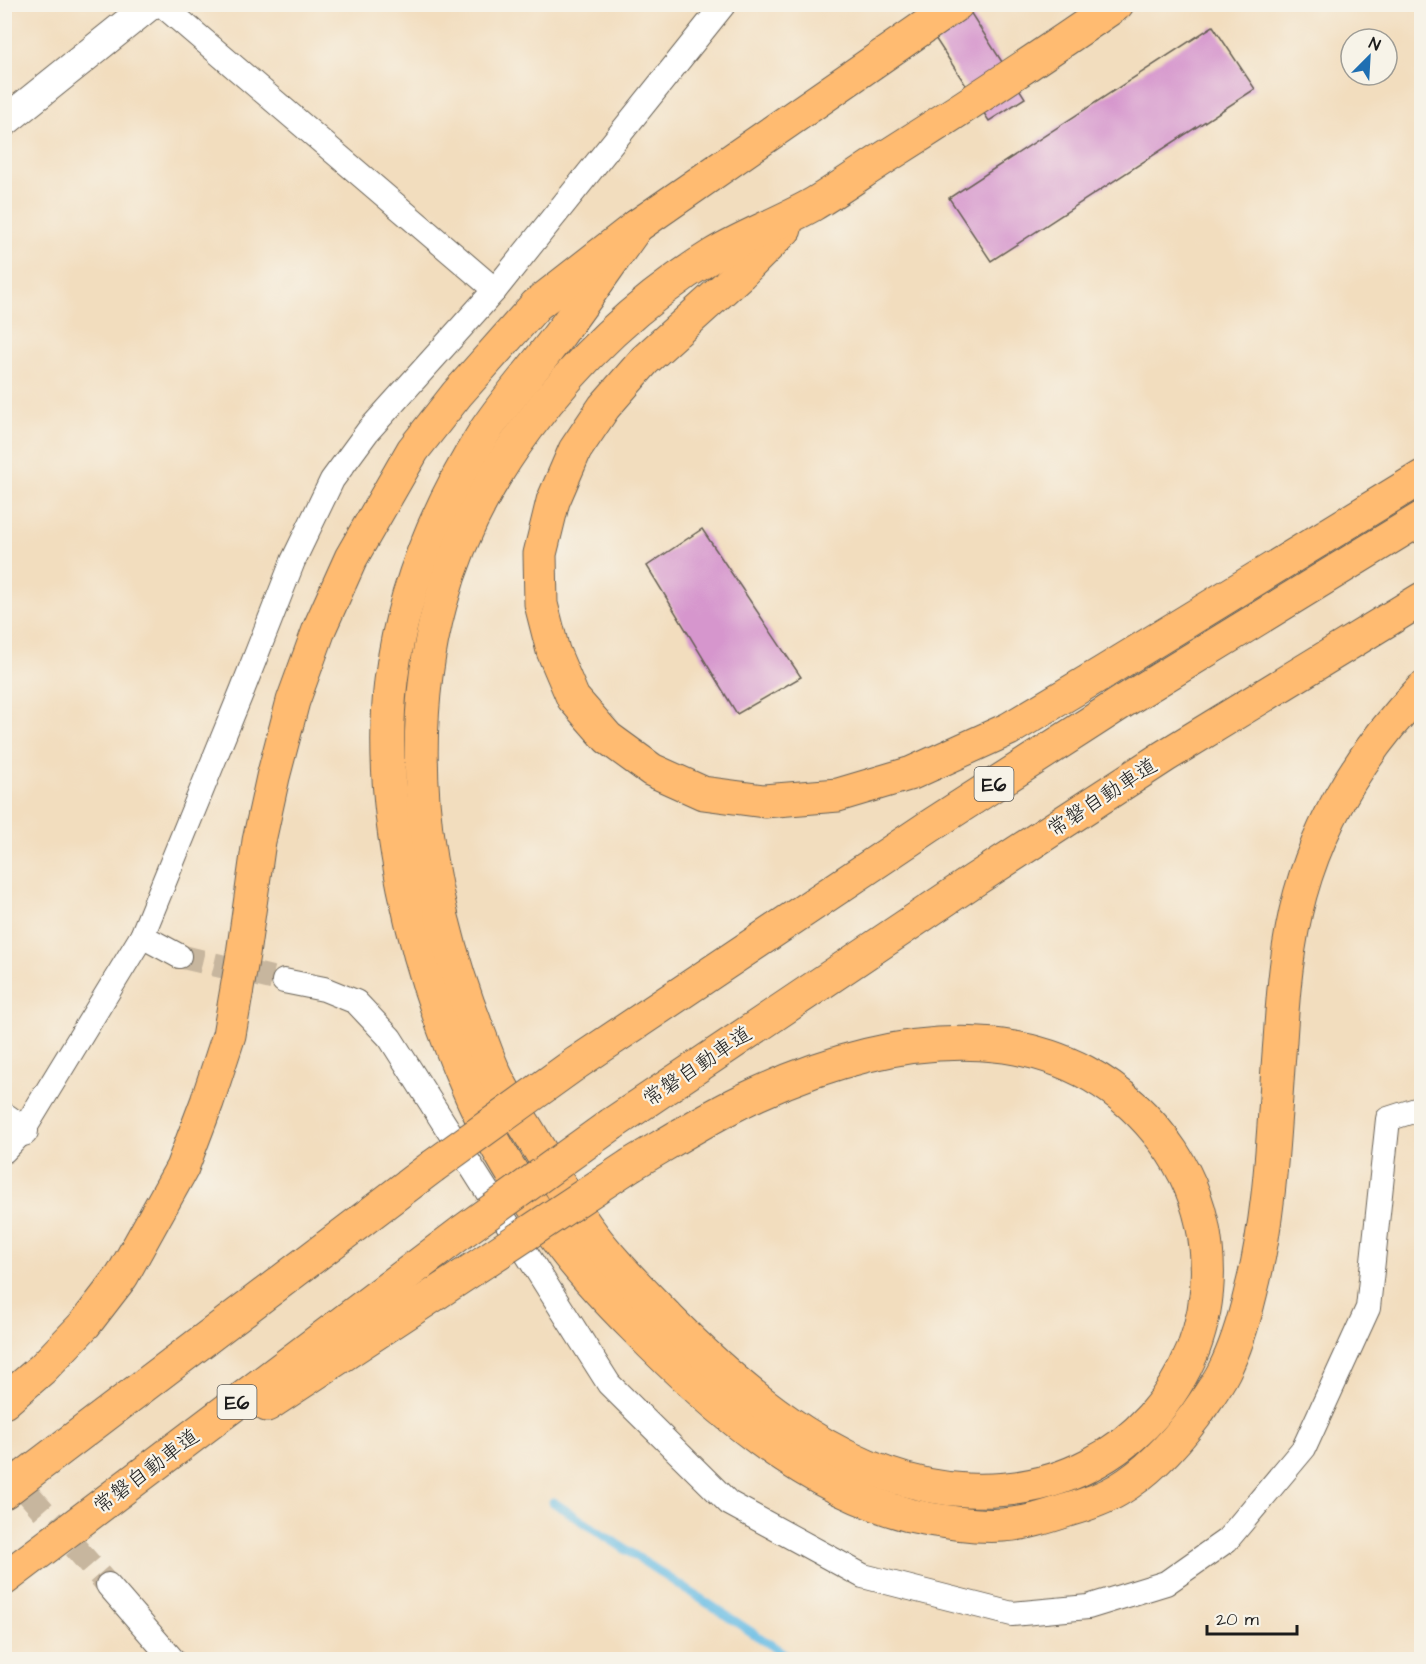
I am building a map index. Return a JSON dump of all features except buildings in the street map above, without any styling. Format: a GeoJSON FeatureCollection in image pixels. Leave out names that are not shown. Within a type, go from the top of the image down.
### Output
{"type":"FeatureCollection","features":[{"type":"Feature","properties":{"kind":"highway"},"geometry":{"type":"LineString","coordinates":[[4,1402],[42,1369],[85,1324],[122,1276],[182,1168],[229,1035],[259,842],[293,701],[320,627],[351,558],[413,450],[457,394],[536,305],[637,226],[957,4]]}},
{"type":"Feature","properties":{"kind":"highway"},"geometry":{"type":"LineString","coordinates":[[9,1576],[484,1262],[632,1164],[705,1121],[757,1094],[852,1057],[910,1046],[963,1042],[1009,1047],[1050,1056],[1093,1076],[1129,1101],[1159,1134],[1181,1167],[1197,1201],[1206,1241],[1208,1282],[1203,1316],[1194,1347],[1177,1383],[1152,1417],[1128,1440],[1100,1460],[1069,1476],[1032,1486],[1003,1490],[952,1489],[915,1482],[878,1471],[846,1457],[802,1431],[732,1378],[683,1333],[610,1257],[584,1223],[496,1075],[466,1002],[446,931],[432,865],[424,809],[421,757],[423,705],[435,618],[470,522],[497,471],[564,381],[613,331],[656,294],[717,252],[808,207],[984,95],[1117,4]]}},
{"type":"Feature","properties":{"kind":"highway"},"geometry":{"type":"LineString","coordinates":[[808,207],[741,273],[645,360],[604,407],[575,450],[553,501],[540,554],[541,604],[553,651],[573,698],[608,738],[652,770],[703,793],[764,801],[838,795],[912,773],[1009,729],[1422,477]]}},
{"type":"Feature","properties":{"kind":"highway"},"geometry":{"type":"LineString","coordinates":[[637,226],[563,330],[489,425],[453,485],[434,525],[416,570],[405,610],[391,683],[389,754],[391,802],[414,935],[432,993],[469,1091],[503,1159],[557,1241],[612,1305],[658,1352],[718,1408],[813,1475],[858,1497],[909,1515],[958,1523],[1000,1526],[1044,1518],[1087,1504],[1118,1490],[1153,1464],[1180,1436],[1207,1399],[1226,1366],[1244,1321],[1259,1262],[1267,1211],[1283,996],[1300,893],[1339,797],[1360,762],[1389,724],[1422,689]]}},
{"type":"Feature","properties":{"kind":"highway","name":"E6"},"geometry":{"type":"LineString","coordinates":[[4,1492],[432,1167],[575,1064],[949,813],[1124,701],[1422,518]]}},
{"type":"Feature","properties":{"kind":"highway","name":"常磐自動車道"},"geometry":{"type":"LineString","coordinates":[[9,1576],[462,1232],[612,1124],[973,881],[1145,769],[1422,599]]}},
{"type":"Feature","properties":{"kind":"street"},"geometry":{"type":"LineString","coordinates":[[4,122],[152,4]]}},
{"type":"Feature","properties":{"kind":"street"},"geometry":{"type":"LineString","coordinates":[[161,4],[495,290]]}},
{"type":"Feature","properties":{"kind":"street"},"geometry":{"type":"LineString","coordinates":[[11,1133],[142,936],[294,561],[332,480],[368,431],[495,290],[724,4]]}},
{"type":"Feature","properties":{"kind":"street"},"geometry":{"type":"LineString","coordinates":[[142,936],[179,956]]}},
{"type":"Feature","properties":{"kind":"street"},"geometry":{"type":"LineString","coordinates":[[284,981],[324,989],[356,1002],[390,1038],[609,1384],[729,1503],[863,1576],[1012,1614],[1088,1607],[1166,1583],[1227,1540],[1304,1448],[1368,1308],[1388,1119],[1422,1108]]}},
{"type":"Feature","properties":{"kind":"street"},"geometry":{"type":"LineString","coordinates":[[108,1585],[172,1659]]}},
{"type":"Feature","properties":{"kind":"waterway"},"geometry":{"type":"LineString","coordinates":[[553,1502],[794,1660]]}},
{"type":"Feature","properties":{"kind":"tunnel"},"geometry":{"type":"LineString","coordinates":[[179,956],[284,981]]}},
{"type":"Feature","properties":{"kind":"tunnel"},"geometry":{"type":"LineString","coordinates":[[4,1466],[108,1585]]}}]}
